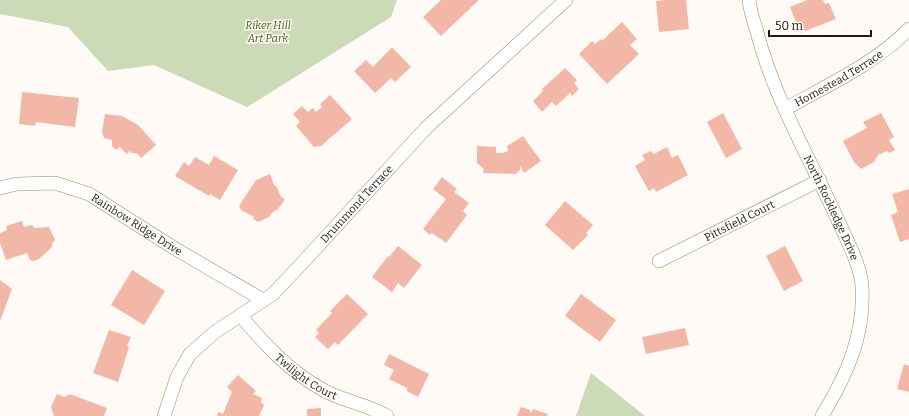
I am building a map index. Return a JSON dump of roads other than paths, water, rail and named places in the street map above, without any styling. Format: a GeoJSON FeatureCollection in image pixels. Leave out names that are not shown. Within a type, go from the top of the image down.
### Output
{"type":"FeatureCollection","features":[{"type":"Feature","properties":{"kind":"street","name":"Drummond Terrace"},"geometry":{"type":"LineString","coordinates":[[164,416],[177,377],[190,354],[215,332],[273,294],[426,128],[566,0]]}},
{"type":"Feature","properties":{"kind":"street","name":"North Rockledge Drive"},"geometry":{"type":"LineString","coordinates":[[749,0],[763,56],[785,110],[820,180],[854,254],[862,284],[863,310],[852,360],[822,416]]}},
{"type":"Feature","properties":{"kind":"street","name":"Homestead Terrace"},"geometry":{"type":"LineString","coordinates":[[785,110],[856,69],[883,51],[909,29]]}},
{"type":"Feature","properties":{"kind":"street","name":"Pittsfield Court"},"geometry":{"type":"LineString","coordinates":[[659,261],[820,180]]}},
{"type":"Feature","properties":{"kind":"street","name":"Rainbow Ridge Drive"},"geometry":{"type":"LineString","coordinates":[[0,188],[17,184],[55,183],[89,194],[174,248],[263,300]]}},
{"type":"Feature","properties":{"kind":"street","name":"Twilight Court"},"geometry":{"type":"LineString","coordinates":[[240,315],[269,348],[300,376],[325,391],[387,416]]}},
{"type":"Feature","properties":{"kind":"park label","name":"Riker Hill Art Park"},"geometry":{"type":"Point","coordinates":[268,31]}}]}
